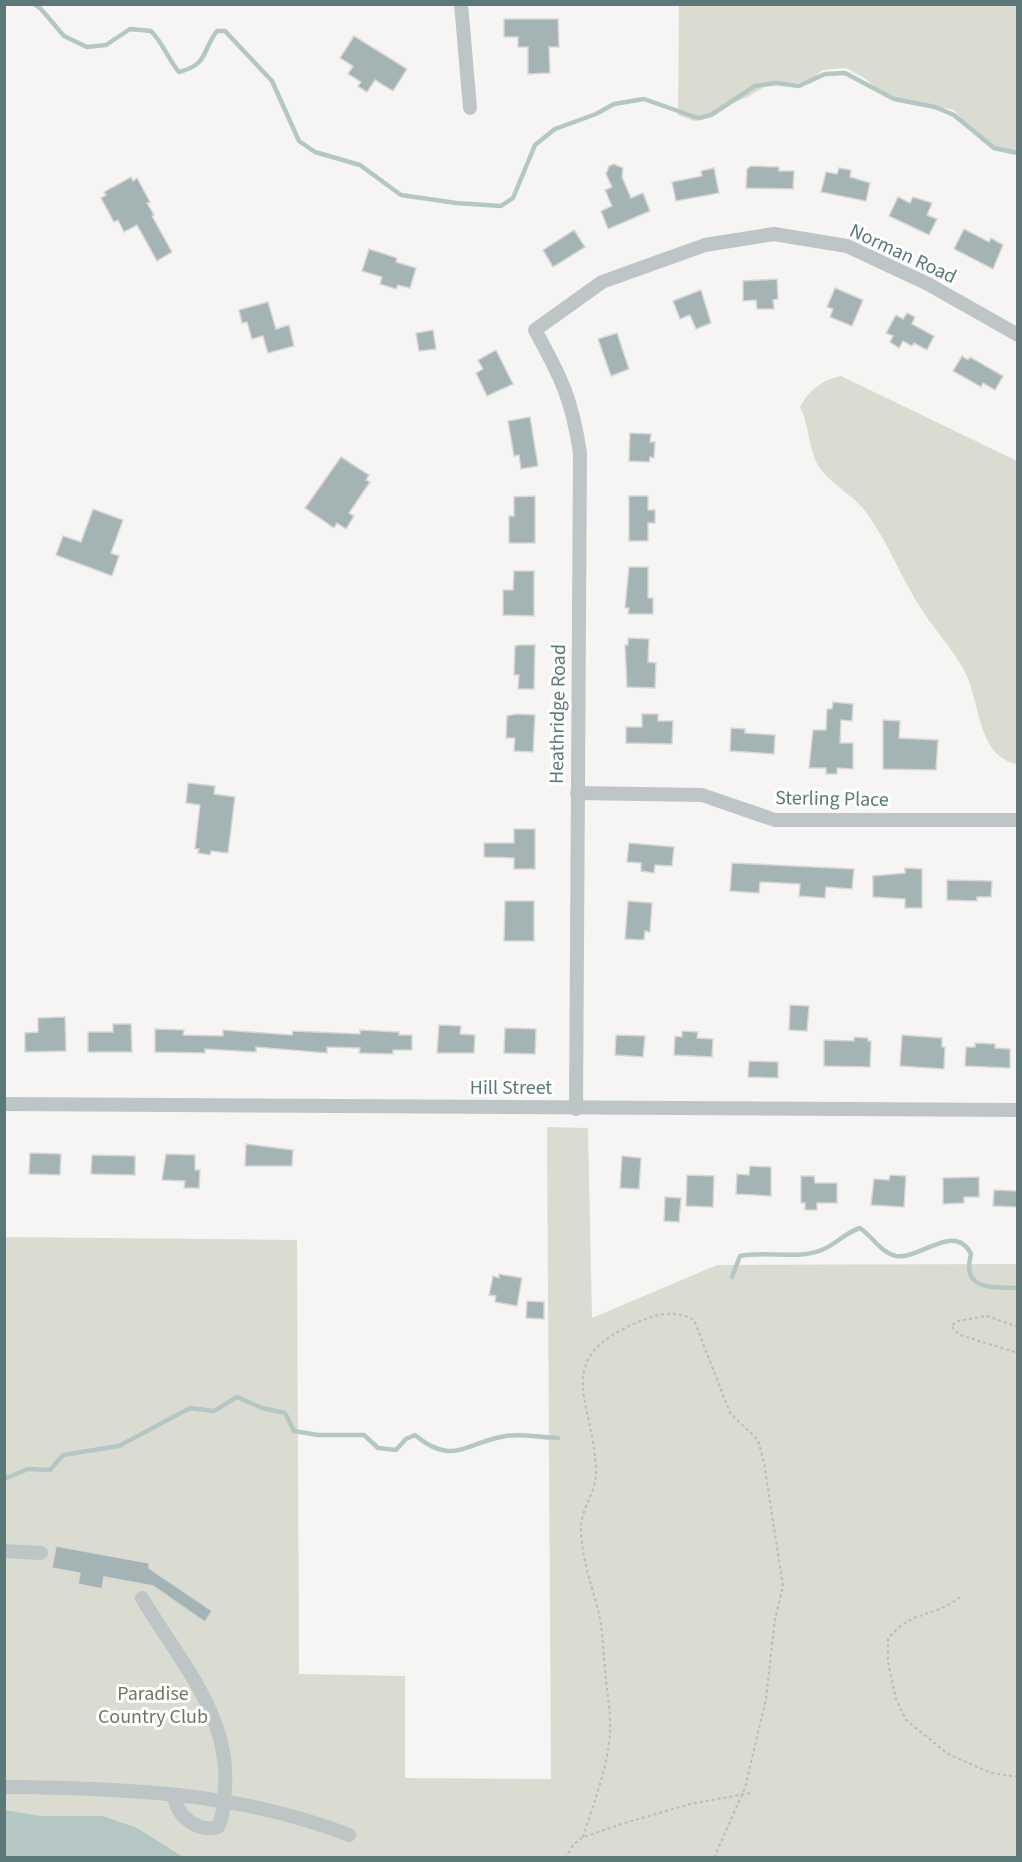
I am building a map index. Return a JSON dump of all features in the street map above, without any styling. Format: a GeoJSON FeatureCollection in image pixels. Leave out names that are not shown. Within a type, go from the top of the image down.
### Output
{"type":"FeatureCollection","features":[{"type":"Feature","properties":{"kind":"street"},"geometry":{"type":"LineString","coordinates":[[461,4],[470,108]]}},
{"type":"Feature","properties":{"kind":"street","name":"Norman Road"},"geometry":{"type":"LineString","coordinates":[[535,330],[602,282],[705,244],[774,234],[847,246],[927,284],[1017,335]]}},
{"type":"Feature","properties":{"kind":"street","name":"Heathridge Road"},"geometry":{"type":"LineString","coordinates":[[535,330],[564,382],[574,414],[579,453],[576,1109]]}},
{"type":"Feature","properties":{"kind":"street","name":"Sterling Place"},"geometry":{"type":"LineString","coordinates":[[577,793],[702,795],[775,820],[1017,820]]}},
{"type":"Feature","properties":{"kind":"street","name":"Hill Street"},"geometry":{"type":"LineString","coordinates":[[4,1104],[1017,1110]]}},
{"type":"Feature","properties":{"kind":"street"},"geometry":{"type":"LineString","coordinates":[[4,1551],[41,1553]]}},
{"type":"Feature","properties":{"kind":"street"},"geometry":{"type":"LineString","coordinates":[[142,1598],[212,1713],[223,1744],[226,1768],[224,1802],[223,1818],[218,1827],[209,1830],[198,1828],[180,1810],[174,1795]]}},
{"type":"Feature","properties":{"kind":"street"},"geometry":{"type":"LineString","coordinates":[[4,1788],[67,1786],[174,1795],[283,1813],[350,1835]]}},
{"type":"Feature","properties":{"kind":"path"},"geometry":{"type":"LineString","coordinates":[[583,1837],[597,1791],[610,1725],[601,1624],[587,1579],[581,1532],[584,1509],[596,1487],[596,1457],[583,1391],[584,1375],[594,1348],[606,1338],[649,1317],[679,1313],[694,1320],[730,1413],[758,1440],[768,1486],[783,1586],[773,1634],[766,1699],[743,1794],[714,1857]]}},
{"type":"Feature","properties":{"kind":"path"},"geometry":{"type":"LineString","coordinates":[[1017,1327],[987,1316],[958,1321],[951,1326],[960,1335],[1017,1353]]}},
{"type":"Feature","properties":{"kind":"path"},"geometry":{"type":"LineString","coordinates":[[960,1597],[946,1606],[902,1622],[888,1639],[888,1662],[896,1699],[906,1720],[948,1754],[991,1773],[1017,1777]]}},
{"type":"Feature","properties":{"kind":"path"},"geometry":{"type":"LineString","coordinates":[[565,1857],[574,1844],[583,1837],[646,1815],[751,1792]]}},
{"type":"Feature","properties":{"kind":"green space"},"geometry":{"type":"Polygon","coordinates":[[[679,5],[1017,5],[1017,155],[1001,152],[982,141],[954,110],[889,97],[846,68],[822,70],[812,80],[804,83],[772,82],[748,97],[716,110],[703,120],[694,121],[678,115],[679,5]]]}},
{"type":"Feature","properties":{"kind":"green space"},"geometry":{"type":"Polygon","coordinates":[[[841,376],[1017,461],[1017,764],[1004,759],[987,740],[966,674],[927,618],[876,526],[852,497],[827,477],[817,464],[800,407],[817,387],[841,376]]]}},
{"type":"Feature","properties":{"kind":"green space","name":"Paradise Country Club"},"geometry":{"type":"Polygon","coordinates":[[[547,1127],[588,1128],[592,1318],[717,1265],[1017,1264],[1017,1857],[5,1858],[5,1237],[297,1240],[299,1674],[405,1676],[405,1778],[551,1779],[547,1127]]]}},
{"type":"Feature","properties":{"kind":"shaded area"},"geometry":{"type":"Polygon","coordinates":[[[4,1810],[41,1816],[103,1816],[137,1828],[183,1857],[5,1857],[4,1810]]]}},
{"type":"Feature","properties":{"kind":"building"},"geometry":{"type":"Polygon","coordinates":[[[504,19],[558,19],[559,47],[549,47],[550,73],[528,74],[528,47],[518,47],[518,37],[504,37],[504,19]]]}},
{"type":"Feature","properties":{"kind":"building"},"geometry":{"type":"Polygon","coordinates":[[[354,36],[407,69],[393,91],[375,80],[367,92],[358,86],[361,82],[348,74],[353,66],[340,58],[354,36]]]}},
{"type":"Feature","properties":{"kind":"building"},"geometry":{"type":"Polygon","coordinates":[[[614,164],[623,168],[622,177],[631,198],[643,193],[650,211],[608,229],[601,211],[612,206],[605,190],[612,187],[606,174],[609,166],[614,164]]]}},
{"type":"Feature","properties":{"kind":"building"},"geometry":{"type":"Polygon","coordinates":[[[751,166],[779,167],[779,171],[794,171],[793,189],[746,188],[747,169],[751,166]]]}},
{"type":"Feature","properties":{"kind":"building"},"geometry":{"type":"Polygon","coordinates":[[[714,168],[719,193],[676,201],[672,182],[702,176],[701,171],[714,168]]]}},
{"type":"Feature","properties":{"kind":"building"},"geometry":{"type":"Polygon","coordinates":[[[839,168],[851,170],[850,177],[870,183],[866,201],[821,192],[826,172],[837,174],[839,168]]]}},
{"type":"Feature","properties":{"kind":"building"},"geometry":{"type":"Polygon","coordinates":[[[131,177],[133,181],[137,178],[150,202],[147,203],[154,215],[152,216],[172,252],[157,261],[137,225],[124,232],[118,220],[114,222],[101,198],[106,195],[104,192],[131,177]]]}},
{"type":"Feature","properties":{"kind":"building"},"geometry":{"type":"Polygon","coordinates":[[[898,197],[910,203],[913,197],[932,203],[927,215],[937,219],[929,235],[889,216],[898,197]]]}},
{"type":"Feature","properties":{"kind":"building"},"geometry":{"type":"Polygon","coordinates":[[[964,229],[989,242],[991,238],[1003,245],[993,269],[954,249],[964,229]]]}},
{"type":"Feature","properties":{"kind":"building"},"geometry":{"type":"Polygon","coordinates":[[[574,230],[585,247],[553,267],[543,250],[574,230]]]}},
{"type":"Feature","properties":{"kind":"building"},"geometry":{"type":"Polygon","coordinates":[[[369,249],[397,258],[396,262],[416,268],[410,288],[398,285],[396,289],[380,284],[382,277],[362,271],[369,249]]]}},
{"type":"Feature","properties":{"kind":"building"},"geometry":{"type":"Polygon","coordinates":[[[777,279],[778,299],[773,300],[774,309],[757,309],[756,300],[743,301],[743,281],[777,279]]]}},
{"type":"Feature","properties":{"kind":"building"},"geometry":{"type":"Polygon","coordinates":[[[835,288],[863,300],[852,326],[830,317],[833,309],[827,307],[835,288]]]}},
{"type":"Feature","properties":{"kind":"building"},"geometry":{"type":"Polygon","coordinates":[[[701,290],[711,323],[696,329],[690,315],[680,319],[673,301],[701,290]]]}},
{"type":"Feature","properties":{"kind":"building"},"geometry":{"type":"Polygon","coordinates":[[[268,302],[276,329],[289,325],[294,346],[268,353],[263,336],[252,339],[247,322],[242,323],[239,310],[268,302]]]}},
{"type":"Feature","properties":{"kind":"building"},"geometry":{"type":"Polygon","coordinates":[[[907,313],[915,317],[912,324],[934,336],[927,350],[914,343],[912,346],[903,341],[899,348],[890,342],[893,336],[886,333],[896,315],[903,319],[907,313]]]}},
{"type":"Feature","properties":{"kind":"building"},"geometry":{"type":"Polygon","coordinates":[[[433,330],[436,349],[419,351],[416,333],[433,330]]]}},
{"type":"Feature","properties":{"kind":"building"},"geometry":{"type":"Polygon","coordinates":[[[617,333],[629,369],[611,376],[598,339],[617,333]]]}},
{"type":"Feature","properties":{"kind":"building"},"geometry":{"type":"Polygon","coordinates":[[[496,350],[513,384],[487,396],[476,373],[483,369],[478,360],[496,350]]]}},
{"type":"Feature","properties":{"kind":"building"},"geometry":{"type":"Polygon","coordinates":[[[962,356],[968,360],[970,357],[1003,376],[995,390],[983,383],[981,387],[953,371],[962,356]]]}},
{"type":"Feature","properties":{"kind":"building"},"geometry":{"type":"Polygon","coordinates":[[[530,417],[538,466],[521,469],[519,455],[514,456],[508,421],[530,417]]]}},
{"type":"Feature","properties":{"kind":"building"},"geometry":{"type":"Polygon","coordinates":[[[630,433],[651,434],[650,442],[655,442],[654,458],[650,457],[649,462],[629,461],[630,433]]]}},
{"type":"Feature","properties":{"kind":"building"},"geometry":{"type":"Polygon","coordinates":[[[341,457],[369,475],[366,480],[370,482],[349,513],[354,516],[346,529],[337,523],[334,528],[305,508],[341,457]]]}},
{"type":"Feature","properties":{"kind":"building"},"geometry":{"type":"Polygon","coordinates":[[[535,496],[535,543],[509,543],[509,516],[514,516],[514,497],[535,496]]]}},
{"type":"Feature","properties":{"kind":"building"},"geometry":{"type":"Polygon","coordinates":[[[629,496],[648,496],[648,510],[655,510],[655,523],[648,523],[648,541],[629,541],[629,496]]]}},
{"type":"Feature","properties":{"kind":"building"},"geometry":{"type":"Polygon","coordinates":[[[93,509],[123,520],[111,553],[119,556],[112,576],[56,555],[63,536],[81,542],[93,509]]]}},
{"type":"Feature","properties":{"kind":"building"},"geometry":{"type":"Polygon","coordinates":[[[629,567],[648,567],[648,598],[653,598],[653,614],[628,614],[629,608],[625,608],[629,567]]]}},
{"type":"Feature","properties":{"kind":"building"},"geometry":{"type":"Polygon","coordinates":[[[514,571],[534,571],[534,616],[503,615],[503,590],[513,590],[514,571]]]}},
{"type":"Feature","properties":{"kind":"building"},"geometry":{"type":"Polygon","coordinates":[[[628,638],[649,639],[648,662],[656,663],[655,688],[627,687],[625,645],[628,645],[628,638]]]}},
{"type":"Feature","properties":{"kind":"building"},"geometry":{"type":"Polygon","coordinates":[[[535,645],[534,689],[518,689],[519,675],[514,675],[515,646],[535,645]]]}},
{"type":"Feature","properties":{"kind":"building"},"geometry":{"type":"Polygon","coordinates":[[[833,702],[853,704],[852,721],[841,720],[840,743],[853,743],[853,769],[837,768],[837,774],[826,774],[826,768],[809,768],[813,730],[826,730],[827,709],[832,709],[833,702]]]}},
{"type":"Feature","properties":{"kind":"building"},"geometry":{"type":"Polygon","coordinates":[[[642,714],[658,714],[658,721],[673,721],[672,744],[626,743],[626,727],[642,727],[642,714]]]}},
{"type":"Feature","properties":{"kind":"building"},"geometry":{"type":"Polygon","coordinates":[[[535,715],[533,752],[514,751],[515,738],[506,738],[507,716],[535,715]]]}},
{"type":"Feature","properties":{"kind":"building"},"geometry":{"type":"Polygon","coordinates":[[[883,720],[900,721],[899,738],[938,740],[936,770],[883,769],[883,720]]]}},
{"type":"Feature","properties":{"kind":"building"},"geometry":{"type":"Polygon","coordinates":[[[731,728],[745,729],[745,733],[775,735],[774,754],[730,751],[731,728]]]}},
{"type":"Feature","properties":{"kind":"building"},"geometry":{"type":"Polygon","coordinates":[[[188,783],[215,786],[214,794],[235,797],[228,853],[211,851],[210,855],[198,853],[199,849],[195,849],[200,805],[186,803],[188,783]]]}},
{"type":"Feature","properties":{"kind":"building"},"geometry":{"type":"Polygon","coordinates":[[[514,829],[535,829],[535,869],[514,869],[514,858],[484,857],[484,843],[514,843],[514,829]]]}},
{"type":"Feature","properties":{"kind":"building"},"geometry":{"type":"Polygon","coordinates":[[[629,843],[674,847],[672,866],[655,865],[654,873],[641,871],[641,863],[627,862],[629,843]]]}},
{"type":"Feature","properties":{"kind":"building"},"geometry":{"type":"Polygon","coordinates":[[[732,863],[854,869],[852,889],[826,887],[825,898],[799,896],[800,884],[760,882],[759,893],[730,891],[732,863]]]}},
{"type":"Feature","properties":{"kind":"building"},"geometry":{"type":"Polygon","coordinates":[[[905,868],[922,869],[922,908],[905,908],[905,899],[873,897],[873,876],[905,873],[905,868]]]}},
{"type":"Feature","properties":{"kind":"building"},"geometry":{"type":"Polygon","coordinates":[[[947,880],[992,881],[991,897],[977,897],[977,901],[947,900],[947,880]]]}},
{"type":"Feature","properties":{"kind":"building"},"geometry":{"type":"Polygon","coordinates":[[[505,901],[534,901],[534,941],[504,941],[505,901]]]}},
{"type":"Feature","properties":{"kind":"building"},"geometry":{"type":"Polygon","coordinates":[[[628,901],[652,903],[650,932],[645,931],[644,940],[625,939],[628,901]]]}},
{"type":"Feature","properties":{"kind":"building"},"geometry":{"type":"Polygon","coordinates":[[[790,1005],[809,1006],[807,1031],[789,1030],[790,1005]]]}},
{"type":"Feature","properties":{"kind":"building"},"geometry":{"type":"Polygon","coordinates":[[[65,1017],[66,1051],[25,1052],[25,1033],[38,1032],[38,1018],[65,1017]]]}},
{"type":"Feature","properties":{"kind":"building"},"geometry":{"type":"Polygon","coordinates":[[[113,1024],[131,1024],[132,1052],[88,1052],[88,1032],[113,1032],[113,1024]]]}},
{"type":"Feature","properties":{"kind":"building"},"geometry":{"type":"Polygon","coordinates":[[[439,1025],[461,1026],[460,1034],[475,1035],[474,1053],[437,1053],[439,1025]]]}},
{"type":"Feature","properties":{"kind":"building"},"geometry":{"type":"Polygon","coordinates":[[[505,1028],[536,1029],[535,1054],[504,1053],[505,1028]]]}},
{"type":"Feature","properties":{"kind":"building"},"geometry":{"type":"Polygon","coordinates":[[[155,1029],[184,1030],[183,1035],[223,1036],[223,1030],[292,1035],[293,1031],[360,1034],[360,1030],[399,1032],[399,1035],[412,1035],[412,1050],[393,1050],[393,1054],[359,1053],[360,1048],[327,1047],[327,1053],[256,1047],[256,1052],[205,1049],[205,1053],[155,1052],[155,1029]]]}},
{"type":"Feature","properties":{"kind":"building"},"geometry":{"type":"Polygon","coordinates":[[[682,1031],[698,1032],[697,1038],[713,1039],[712,1057],[674,1055],[675,1036],[682,1037],[682,1031]]]}},
{"type":"Feature","properties":{"kind":"building"},"geometry":{"type":"Polygon","coordinates":[[[616,1035],[645,1036],[643,1057],[615,1055],[616,1035]]]}},
{"type":"Feature","properties":{"kind":"building"},"geometry":{"type":"Polygon","coordinates":[[[902,1035],[942,1038],[942,1047],[945,1047],[944,1069],[900,1066],[902,1035]]]}},
{"type":"Feature","properties":{"kind":"building"},"geometry":{"type":"Polygon","coordinates":[[[854,1037],[868,1038],[868,1041],[871,1041],[870,1067],[824,1066],[824,1040],[854,1041],[854,1037]]]}},
{"type":"Feature","properties":{"kind":"building"},"geometry":{"type":"Polygon","coordinates":[[[975,1043],[995,1044],[995,1048],[1010,1049],[1010,1068],[965,1066],[966,1047],[975,1047],[975,1043]]]}},
{"type":"Feature","properties":{"kind":"building"},"geometry":{"type":"Polygon","coordinates":[[[749,1061],[778,1062],[778,1078],[748,1077],[749,1061]]]}},
{"type":"Feature","properties":{"kind":"building"},"geometry":{"type":"Polygon","coordinates":[[[246,1144],[293,1150],[292,1166],[245,1166],[246,1144]]]}},
{"type":"Feature","properties":{"kind":"building"},"geometry":{"type":"Polygon","coordinates":[[[30,1153],[61,1154],[60,1175],[29,1174],[30,1153]]]}},
{"type":"Feature","properties":{"kind":"building"},"geometry":{"type":"Polygon","coordinates":[[[166,1154],[195,1155],[195,1170],[200,1170],[199,1188],[184,1188],[185,1181],[162,1180],[166,1154]]]}},
{"type":"Feature","properties":{"kind":"building"},"geometry":{"type":"Polygon","coordinates":[[[92,1155],[135,1156],[135,1175],[91,1174],[92,1155]]]}},
{"type":"Feature","properties":{"kind":"building"},"geometry":{"type":"Polygon","coordinates":[[[622,1156],[641,1158],[639,1189],[620,1188],[622,1156]]]}},
{"type":"Feature","properties":{"kind":"building"},"geometry":{"type":"Polygon","coordinates":[[[750,1166],[771,1167],[771,1196],[736,1194],[737,1174],[749,1175],[750,1166]]]}},
{"type":"Feature","properties":{"kind":"building"},"geometry":{"type":"Polygon","coordinates":[[[687,1175],[714,1176],[713,1207],[686,1206],[687,1175]]]}},
{"type":"Feature","properties":{"kind":"building"},"geometry":{"type":"Polygon","coordinates":[[[890,1175],[906,1176],[904,1207],[871,1205],[874,1179],[889,1180],[890,1175]]]}},
{"type":"Feature","properties":{"kind":"building"},"geometry":{"type":"Polygon","coordinates":[[[801,1176],[814,1176],[815,1183],[837,1183],[837,1203],[817,1203],[817,1210],[805,1210],[805,1203],[801,1203],[801,1176]]]}},
{"type":"Feature","properties":{"kind":"building"},"geometry":{"type":"Polygon","coordinates":[[[979,1177],[979,1197],[964,1197],[964,1203],[943,1204],[943,1178],[979,1177]]]}},
{"type":"Feature","properties":{"kind":"building"},"geometry":{"type":"Polygon","coordinates":[[[994,1190],[1017,1191],[1017,1207],[993,1206],[994,1190]]]}},
{"type":"Feature","properties":{"kind":"building"},"geometry":{"type":"Polygon","coordinates":[[[665,1197],[681,1198],[679,1222],[664,1221],[665,1197]]]}},
{"type":"Feature","properties":{"kind":"building"},"geometry":{"type":"Polygon","coordinates":[[[499,1274],[522,1278],[517,1306],[495,1302],[496,1296],[489,1295],[493,1276],[499,1278],[499,1274]]]}},
{"type":"Feature","properties":{"kind":"building"},"geometry":{"type":"Polygon","coordinates":[[[527,1301],[544,1302],[544,1319],[526,1318],[527,1301]]]}},
{"type":"Feature","properties":{"kind":"building"},"geometry":{"type":"Polygon","coordinates":[[[56,1546],[149,1563],[149,1568],[212,1611],[205,1622],[153,1586],[104,1577],[102,1589],[78,1584],[80,1573],[52,1568],[56,1546]]]}},
{"type":"Feature","properties":{"kind":"waterway"},"geometry":{"type":"LineString","coordinates":[[34,4],[64,36],[87,47],[106,45],[130,29],[151,31],[179,72],[189,69],[200,61],[217,31],[225,31],[272,81],[299,141],[315,152],[360,165],[401,195],[456,203],[501,206],[513,198],[535,145],[555,129],[596,114],[614,104],[644,99],[698,118],[711,115],[755,86],[776,83],[799,86],[825,74],[845,73],[894,99],[935,107],[954,115],[994,148],[1018,153]]}},
{"type":"Feature","properties":{"kind":"waterway"},"geometry":{"type":"LineString","coordinates":[[732,1277],[740,1256],[750,1254],[793,1255],[814,1252],[829,1247],[860,1228],[881,1248],[896,1256],[905,1256],[936,1244],[956,1241],[964,1245],[971,1254],[970,1275],[975,1281],[989,1287],[1018,1288]]}},
{"type":"Feature","properties":{"kind":"waterway"},"geometry":{"type":"LineString","coordinates":[[4,1479],[28,1469],[50,1470],[63,1455],[119,1446],[190,1408],[214,1411],[237,1397],[262,1408],[285,1413],[294,1431],[318,1435],[364,1435],[378,1448],[396,1450],[406,1439],[415,1435],[440,1450],[450,1451],[512,1435],[558,1438]]}}]}
